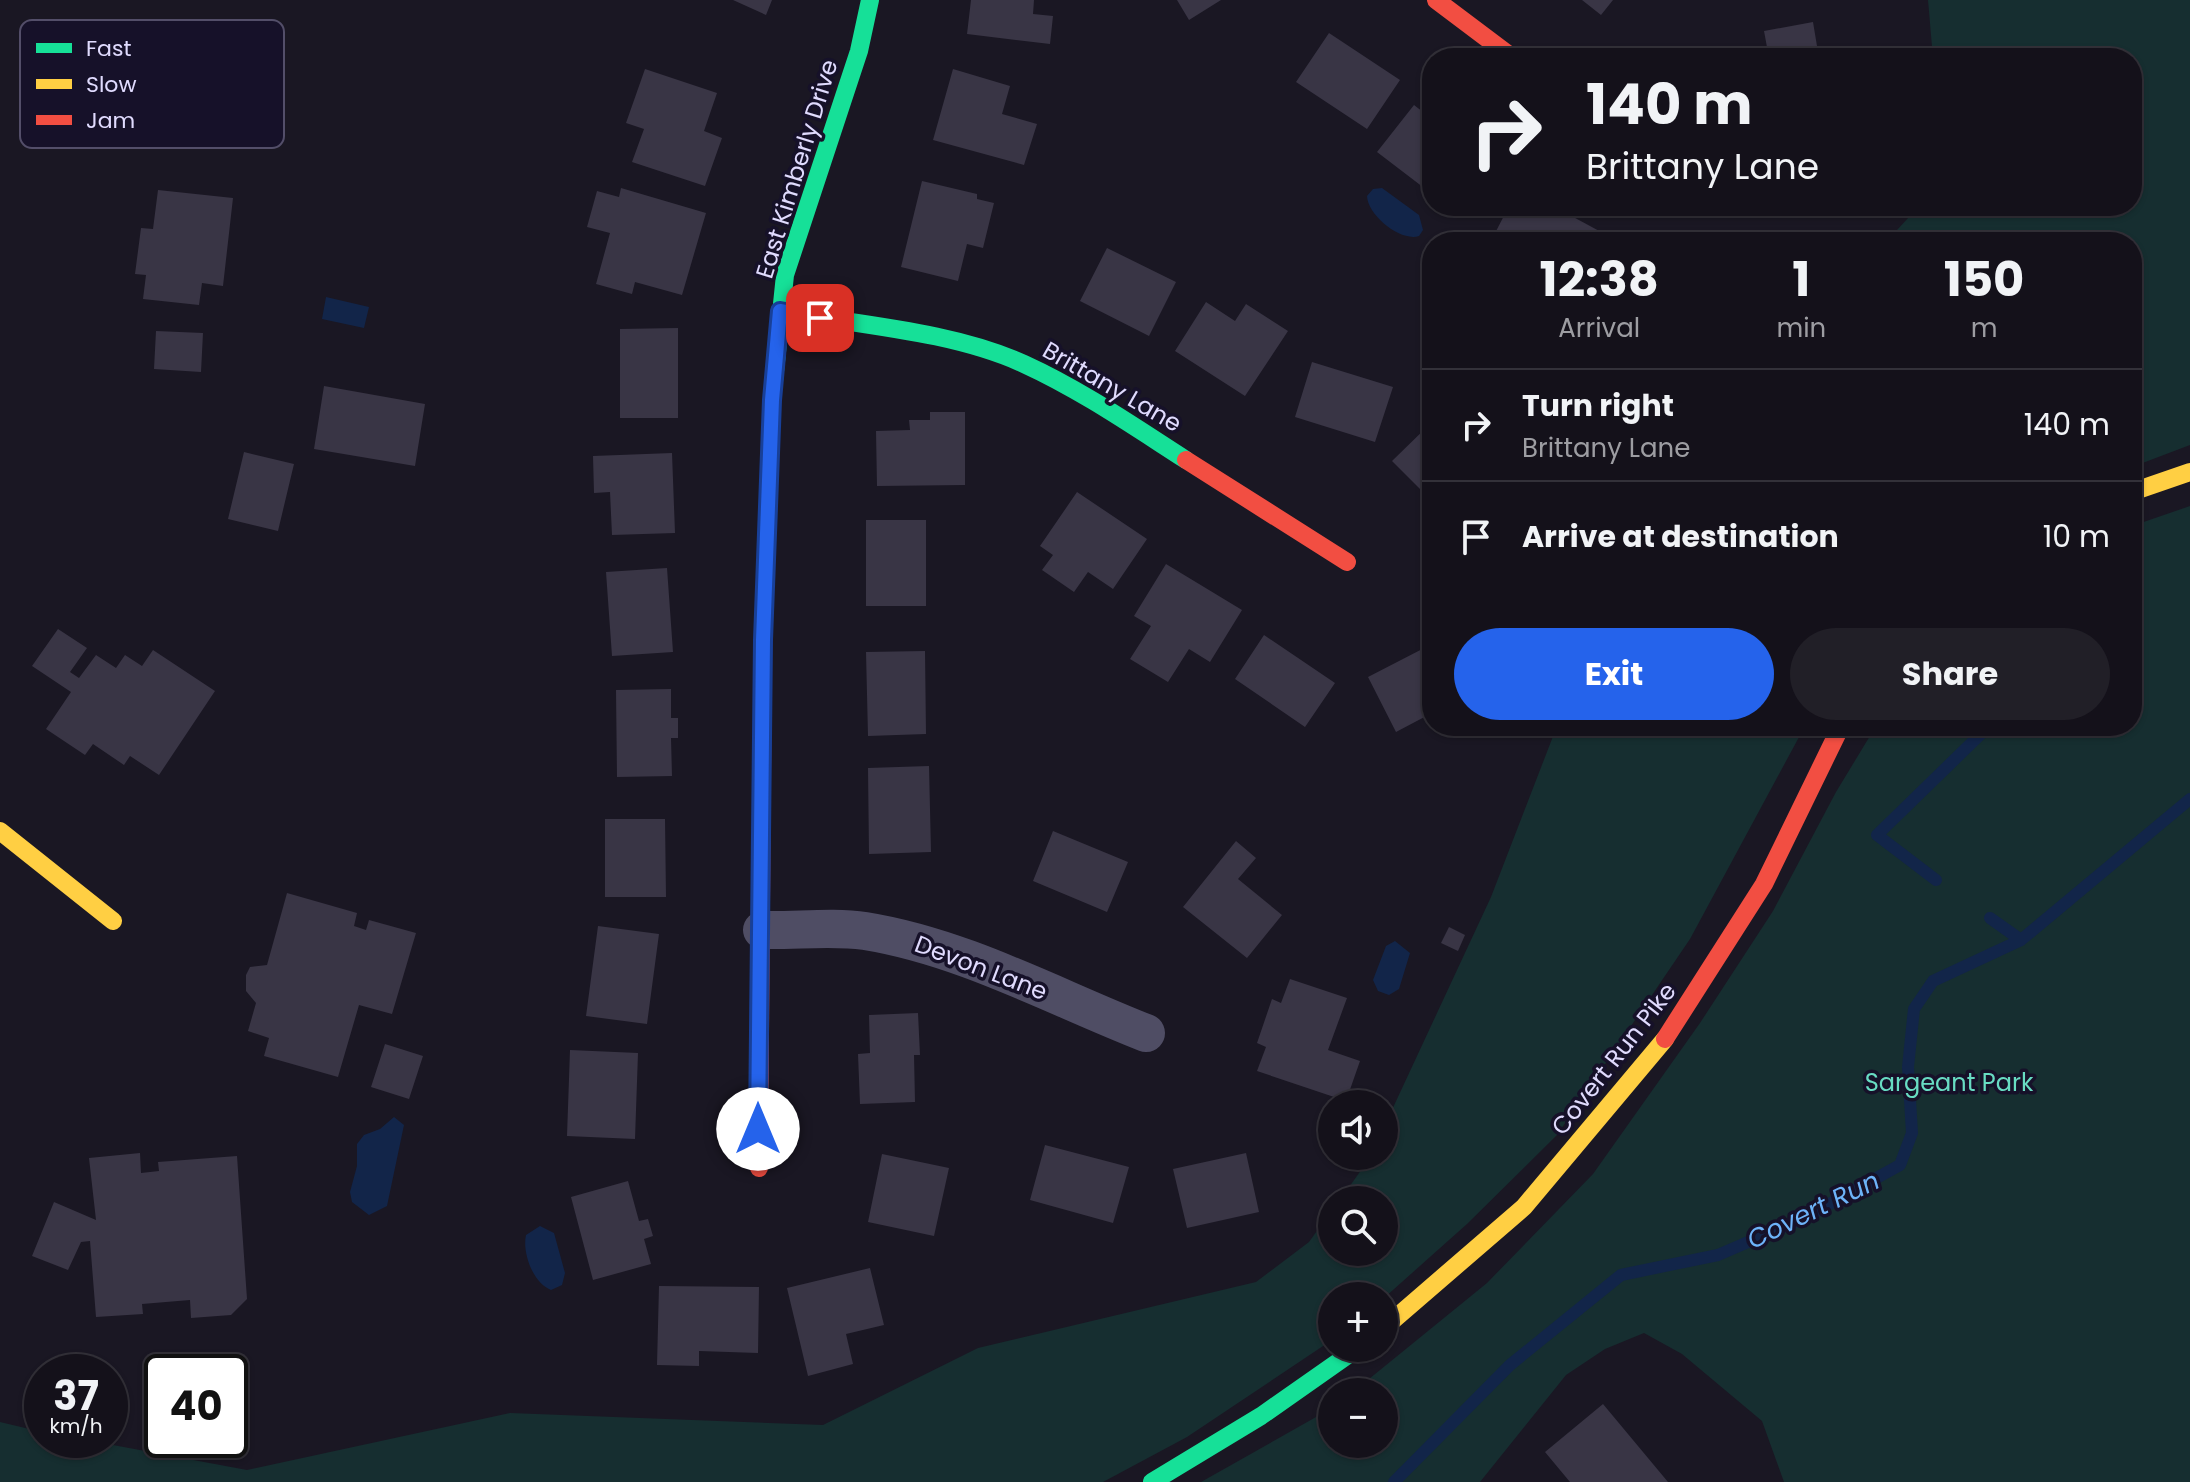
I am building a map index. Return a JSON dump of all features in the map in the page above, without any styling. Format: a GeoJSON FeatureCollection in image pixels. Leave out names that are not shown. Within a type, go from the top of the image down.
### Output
{"type":"FeatureCollection","features":[{"type":"Feature","properties":{"kind":"street","name":"East Kimberly Drive"},"geometry":{"type":"LineString","coordinates":[[759,1168],[762,930],[759,823],[763,640],[772,400],[780,311],[785,275],[859,51],[870,0]]}},
{"type":"Feature","properties":{"kind":"street"},"geometry":{"type":"LineString","coordinates":[[1436,0],[1500,48]]}},
{"type":"Feature","properties":{"kind":"street","name":"Brittany Lane"},"geometry":{"type":"LineString","coordinates":[[780,311],[966,344],[1022,363],[1088,397],[1347,562]]}},
{"type":"Feature","properties":{"kind":"street"},"geometry":{"type":"LineString","coordinates":[[2142,489],[2190,472]]}},
{"type":"Feature","properties":{"kind":"street","name":"Covert Run Pike"},"geometry":{"type":"LineString","coordinates":[[1398,1316],[1524,1207],[1679,1022],[1764,884],[1836,736]]}},
{"type":"Feature","properties":{"kind":"street"},"geometry":{"type":"LineString","coordinates":[[0,831],[113,921]]}},
{"type":"Feature","properties":{"kind":"street","name":"Devon Lane"},"geometry":{"type":"LineString","coordinates":[[762,930],[862,931],[898,937],[958,954],[1146,1033]]}},
{"type":"Feature","properties":{"kind":"street"},"geometry":{"type":"LineString","coordinates":[[1152,1482],[1261,1416],[1338,1362]]}},
{"type":"Feature","properties":{"kind":"green space"},"geometry":{"type":"Polygon","coordinates":[[[1928,0],[2190,0],[2190,445],[2142,463],[2142,232],[1895,232],[1909,216],[2142,216],[2142,48],[1932,48],[1928,0]]]}},
{"type":"Feature","properties":{"kind":"green space","name":"Sargeant Park"},"geometry":{"type":"Polygon","coordinates":[[[2190,506],[2190,1482],[1784,1482],[1762,1421],[1682,1354],[1644,1333],[1605,1349],[1566,1375],[1480,1482],[1201,1482],[1318,1416],[1318,1458],[1398,1458],[1398,1378],[1370,1378],[1390,1362],[1398,1362],[1398,1355],[1487,1283],[1593,1174],[1700,1023],[1773,911],[1836,792],[1870,736],[2142,736],[2142,523],[2190,506]]]}},
{"type":"Feature","properties":{"kind":"green space"},"geometry":{"type":"Polygon","coordinates":[[[1553,736],[1800,736],[1690,939],[1557,1135],[1467,1224],[1398,1286],[1398,1282],[1318,1282],[1318,1349],[1187,1437],[1103,1482],[0,1482],[0,1422],[24,1428],[24,1458],[128,1458],[128,1448],[144,1451],[144,1458],[183,1458],[247,1470],[510,1413],[823,1425],[978,1348],[1256,1282],[1309,1242],[1318,1229],[1318,1266],[1398,1266],[1398,1186],[1350,1186],[1361,1170],[1398,1170],[1398,1097],[1491,897],[1553,736]]]}},
{"type":"Feature","properties":{"kind":"water"},"geometry":{"type":"Polygon","coordinates":[[[1382,188],[1419,215],[1423,230],[1419,236],[1412,237],[1395,231],[1373,212],[1367,196],[1373,189],[1382,188]]]}},
{"type":"Feature","properties":{"kind":"water"},"geometry":{"type":"Polygon","coordinates":[[[326,297],[369,307],[364,328],[322,319],[326,297]]]}},
{"type":"Feature","properties":{"kind":"water"},"geometry":{"type":"Polygon","coordinates":[[[1395,941],[1410,953],[1399,989],[1389,995],[1378,991],[1373,980],[1386,946],[1395,941]]]}},
{"type":"Feature","properties":{"kind":"water"},"geometry":{"type":"Polygon","coordinates":[[[394,1117],[404,1125],[387,1206],[369,1215],[352,1202],[350,1192],[357,1166],[357,1144],[364,1135],[380,1129],[394,1117]]]}},
{"type":"Feature","properties":{"kind":"water"},"geometry":{"type":"Polygon","coordinates":[[[540,1226],[554,1233],[565,1273],[562,1285],[551,1290],[534,1274],[526,1250],[526,1235],[540,1226]]]}},
{"type":"Feature","properties":{"kind":"building"},"geometry":{"type":"Polygon","coordinates":[[[733,0],[772,0],[766,15],[733,0]]]}},
{"type":"Feature","properties":{"kind":"building"},"geometry":{"type":"Polygon","coordinates":[[[971,0],[1034,0],[1033,14],[1053,16],[1050,44],[967,34],[971,0]]]}},
{"type":"Feature","properties":{"kind":"building"},"geometry":{"type":"Polygon","coordinates":[[[1177,0],[1221,0],[1189,20],[1177,0]]]}},
{"type":"Feature","properties":{"kind":"building"},"geometry":{"type":"Polygon","coordinates":[[[1582,0],[1613,0],[1601,15],[1582,0]]]}},
{"type":"Feature","properties":{"kind":"building"},"geometry":{"type":"Polygon","coordinates":[[[1813,22],[1817,48],[1767,48],[1764,31],[1813,22]]]}},
{"type":"Feature","properties":{"kind":"building"},"geometry":{"type":"Polygon","coordinates":[[[1329,33],[1400,80],[1367,129],[1296,82],[1329,33]]]}},
{"type":"Feature","properties":{"kind":"building"},"geometry":{"type":"Polygon","coordinates":[[[645,69],[717,93],[704,131],[722,138],[705,186],[632,162],[644,129],[626,123],[645,69]]]}},
{"type":"Feature","properties":{"kind":"building"},"geometry":{"type":"Polygon","coordinates":[[[953,69],[1010,86],[1002,114],[1037,124],[1024,165],[933,140],[953,69]]]}},
{"type":"Feature","properties":{"kind":"building"},"geometry":{"type":"Polygon","coordinates":[[[1414,105],[1422,111],[1422,186],[1377,152],[1414,105]]]}},
{"type":"Feature","properties":{"kind":"building"},"geometry":{"type":"Polygon","coordinates":[[[922,181],[977,194],[977,199],[994,203],[983,248],[967,244],[958,281],[901,267],[922,181]]]}},
{"type":"Feature","properties":{"kind":"building"},"geometry":{"type":"Polygon","coordinates":[[[621,188],[706,213],[682,295],[635,282],[632,294],[596,284],[610,233],[587,227],[597,191],[619,197],[621,188]]]}},
{"type":"Feature","properties":{"kind":"building"},"geometry":{"type":"Polygon","coordinates":[[[158,190],[233,198],[223,286],[202,283],[199,305],[143,299],[146,275],[135,274],[141,228],[153,229],[158,190]]]}},
{"type":"Feature","properties":{"kind":"building"},"geometry":{"type":"Polygon","coordinates":[[[1504,216],[1571,216],[1601,232],[1496,232],[1504,216]]]}},
{"type":"Feature","properties":{"kind":"building"},"geometry":{"type":"Polygon","coordinates":[[[1107,248],[1176,282],[1149,336],[1080,301],[1107,248]]]}},
{"type":"Feature","properties":{"kind":"building"},"geometry":{"type":"Polygon","coordinates":[[[1206,302],[1235,321],[1246,304],[1288,331],[1245,396],[1175,351],[1206,302]]]}},
{"type":"Feature","properties":{"kind":"building"},"geometry":{"type":"Polygon","coordinates":[[[678,328],[678,418],[620,418],[620,329],[678,328]]]}},
{"type":"Feature","properties":{"kind":"building"},"geometry":{"type":"Polygon","coordinates":[[[156,331],[203,333],[201,372],[154,369],[156,331]]]}},
{"type":"Feature","properties":{"kind":"building"},"geometry":{"type":"Polygon","coordinates":[[[1312,362],[1393,387],[1375,442],[1295,417],[1312,362]]]}},
{"type":"Feature","properties":{"kind":"building"},"geometry":{"type":"Polygon","coordinates":[[[324,386],[425,404],[415,466],[314,449],[324,386]]]}},
{"type":"Feature","properties":{"kind":"building"},"geometry":{"type":"Polygon","coordinates":[[[930,412],[965,412],[965,485],[877,486],[876,431],[910,430],[909,420],[930,420],[930,412]]]}},
{"type":"Feature","properties":{"kind":"building"},"geometry":{"type":"Polygon","coordinates":[[[1422,432],[1422,491],[1392,461],[1422,432]]]}},
{"type":"Feature","properties":{"kind":"building"},"geometry":{"type":"Polygon","coordinates":[[[244,452],[294,464],[278,531],[228,519],[244,452]]]}},
{"type":"Feature","properties":{"kind":"building"},"geometry":{"type":"Polygon","coordinates":[[[672,453],[675,533],[612,535],[610,492],[594,493],[593,456],[672,453]]]}},
{"type":"Feature","properties":{"kind":"building"},"geometry":{"type":"Polygon","coordinates":[[[1077,492],[1147,539],[1113,589],[1088,572],[1074,592],[1042,570],[1053,555],[1040,546],[1077,492]]]}},
{"type":"Feature","properties":{"kind":"building"},"geometry":{"type":"Polygon","coordinates":[[[866,520],[926,520],[926,606],[866,606],[866,520]]]}},
{"type":"Feature","properties":{"kind":"building"},"geometry":{"type":"Polygon","coordinates":[[[1166,564],[1242,610],[1210,662],[1189,649],[1168,682],[1130,659],[1151,626],[1134,616],[1166,564]]]}},
{"type":"Feature","properties":{"kind":"building"},"geometry":{"type":"Polygon","coordinates":[[[667,568],[673,652],[612,656],[606,572],[667,568]]]}},
{"type":"Feature","properties":{"kind":"building"},"geometry":{"type":"Polygon","coordinates":[[[58,629],[87,648],[70,672],[79,678],[96,655],[116,668],[125,655],[142,666],[153,650],[215,691],[159,775],[130,756],[124,765],[93,744],[85,755],[46,729],[71,692],[32,666],[58,629]]]}},
{"type":"Feature","properties":{"kind":"building"},"geometry":{"type":"Polygon","coordinates":[[[1264,635],[1335,683],[1305,727],[1235,679],[1264,635]]]}},
{"type":"Feature","properties":{"kind":"building"},"geometry":{"type":"Polygon","coordinates":[[[1422,649],[1422,718],[1396,732],[1368,677],[1422,649]]]}},
{"type":"Feature","properties":{"kind":"building"},"geometry":{"type":"Polygon","coordinates":[[[925,651],[926,734],[868,736],[866,652],[925,651]]]}},
{"type":"Feature","properties":{"kind":"building"},"geometry":{"type":"Polygon","coordinates":[[[671,689],[671,718],[678,718],[678,738],[671,738],[672,776],[617,777],[616,690],[671,689]]]}},
{"type":"Feature","properties":{"kind":"building"},"geometry":{"type":"Polygon","coordinates":[[[929,766],[931,852],[869,854],[868,768],[929,766]]]}},
{"type":"Feature","properties":{"kind":"building"},"geometry":{"type":"Polygon","coordinates":[[[605,819],[665,819],[666,897],[605,897],[605,819]]]}},
{"type":"Feature","properties":{"kind":"building"},"geometry":{"type":"Polygon","coordinates":[[[1053,831],[1128,862],[1107,912],[1033,881],[1053,831]]]}},
{"type":"Feature","properties":{"kind":"building"},"geometry":{"type":"Polygon","coordinates":[[[1236,841],[1256,858],[1238,879],[1282,915],[1247,958],[1183,907],[1236,841]]]}},
{"type":"Feature","properties":{"kind":"building"},"geometry":{"type":"Polygon","coordinates":[[[287,893],[357,913],[354,926],[366,930],[369,920],[416,933],[392,1014],[359,1005],[338,1077],[264,1056],[269,1038],[248,1031],[256,1003],[246,991],[246,975],[250,967],[267,965],[287,893]]]}},
{"type":"Feature","properties":{"kind":"building"},"geometry":{"type":"Polygon","coordinates":[[[598,926],[659,934],[647,1024],[586,1016],[598,926]]]}},
{"type":"Feature","properties":{"kind":"building"},"geometry":{"type":"Polygon","coordinates":[[[1449,927],[1465,935],[1458,951],[1441,943],[1449,927]]]}},
{"type":"Feature","properties":{"kind":"building"},"geometry":{"type":"Polygon","coordinates":[[[1290,979],[1347,998],[1328,1050],[1360,1061],[1350,1090],[1318,1092],[1257,1071],[1266,1047],[1257,1043],[1272,999],[1281,1003],[1290,979]]]}},
{"type":"Feature","properties":{"kind":"building"},"geometry":{"type":"Polygon","coordinates":[[[918,1013],[920,1055],[914,1055],[915,1102],[860,1104],[858,1054],[870,1053],[869,1015],[918,1013]]]}},
{"type":"Feature","properties":{"kind":"building"},"geometry":{"type":"Polygon","coordinates":[[[385,1044],[423,1056],[409,1099],[371,1087],[385,1044]]]}},
{"type":"Feature","properties":{"kind":"building"},"geometry":{"type":"Polygon","coordinates":[[[570,1050],[638,1053],[635,1139],[567,1136],[570,1050]]]}},
{"type":"Feature","properties":{"kind":"building"},"geometry":{"type":"Polygon","coordinates":[[[1045,1145],[1129,1167],[1113,1223],[1030,1200],[1045,1145]]]}},
{"type":"Feature","properties":{"kind":"building"},"geometry":{"type":"Polygon","coordinates":[[[140,1153],[141,1173],[159,1171],[158,1162],[237,1156],[247,1299],[231,1315],[191,1318],[190,1300],[142,1304],[143,1314],[96,1317],[90,1241],[81,1242],[68,1270],[32,1256],[54,1202],[96,1220],[89,1158],[140,1153]]]}},
{"type":"Feature","properties":{"kind":"building"},"geometry":{"type":"Polygon","coordinates":[[[1246,1153],[1259,1212],[1187,1228],[1173,1169],[1246,1153]]]}},
{"type":"Feature","properties":{"kind":"building"},"geometry":{"type":"Polygon","coordinates":[[[882,1154],[949,1168],[934,1236],[868,1222],[882,1154]]]}},
{"type":"Feature","properties":{"kind":"building"},"geometry":{"type":"Polygon","coordinates":[[[628,1181],[639,1221],[648,1219],[653,1236],[644,1239],[651,1264],[593,1280],[571,1197],[628,1181]]]}},
{"type":"Feature","properties":{"kind":"building"},"geometry":{"type":"Polygon","coordinates":[[[870,1268],[884,1325],[846,1334],[853,1364],[808,1376],[787,1288],[870,1268]]]}},
{"type":"Feature","properties":{"kind":"building"},"geometry":{"type":"Polygon","coordinates":[[[659,1286],[759,1287],[758,1353],[699,1351],[699,1366],[657,1365],[659,1286]]]}},
{"type":"Feature","properties":{"kind":"building"},"geometry":{"type":"Polygon","coordinates":[[[1603,1404],[1668,1482],[1570,1482],[1545,1452],[1603,1404]]]}},
{"type":"Feature","properties":{"kind":"waterway"},"geometry":{"type":"LineString","coordinates":[[1936,880],[1877,835],[1979,736]]}},
{"type":"Feature","properties":{"kind":"waterway","name":"Covert Run"},"geometry":{"type":"LineString","coordinates":[[1394,1482],[1510,1365],[1621,1275],[1718,1255],[1804,1218],[1900,1165],[1912,1133],[1908,1067],[1914,1009],[1933,981],[2021,940],[2190,799]]}},
{"type":"Feature","properties":{"kind":"waterway"},"geometry":{"type":"LineString","coordinates":[[1990,918],[2021,940]]}},
{"type":"Feature","properties":{"kind":"traffic: fast"},"geometry":{"type":"LineString","coordinates":[[768,507],[772,400],[785,275],[859,51],[870,0]]}},
{"type":"Feature","properties":{"kind":"traffic: fast"},"geometry":{"type":"LineString","coordinates":[[780,311],[936,336],[996,353],[1066,385],[1186,460]]}},
{"type":"Feature","properties":{"kind":"traffic: fast"},"geometry":{"type":"LineString","coordinates":[[1152,1482],[1261,1416],[1338,1362]]}},
{"type":"Feature","properties":{"kind":"traffic: slow"},"geometry":{"type":"LineString","coordinates":[[2142,489],[2190,472]]}},
{"type":"Feature","properties":{"kind":"traffic: slow"},"geometry":{"type":"LineString","coordinates":[[0,831],[113,921]]}},
{"type":"Feature","properties":{"kind":"traffic: slow"},"geometry":{"type":"LineString","coordinates":[[1398,1316],[1524,1207],[1665,1039]]}},
{"type":"Feature","properties":{"kind":"traffic: jam"},"geometry":{"type":"LineString","coordinates":[[1436,0],[1500,48]]}},
{"type":"Feature","properties":{"kind":"traffic: jam"},"geometry":{"type":"LineString","coordinates":[[1186,460],[1347,562]]}},
{"type":"Feature","properties":{"kind":"traffic: jam"},"geometry":{"type":"LineString","coordinates":[[759,1168],[763,640],[768,507]]}},
{"type":"Feature","properties":{"kind":"traffic: jam"},"geometry":{"type":"LineString","coordinates":[[1665,1039],[1764,884],[1836,736]]}},
{"type":"Feature","properties":{"kind":"route"},"geometry":{"type":"LineString","coordinates":[[758,1129],[762,889],[759,799],[772,400],[780,311],[820,318]]}}]}
